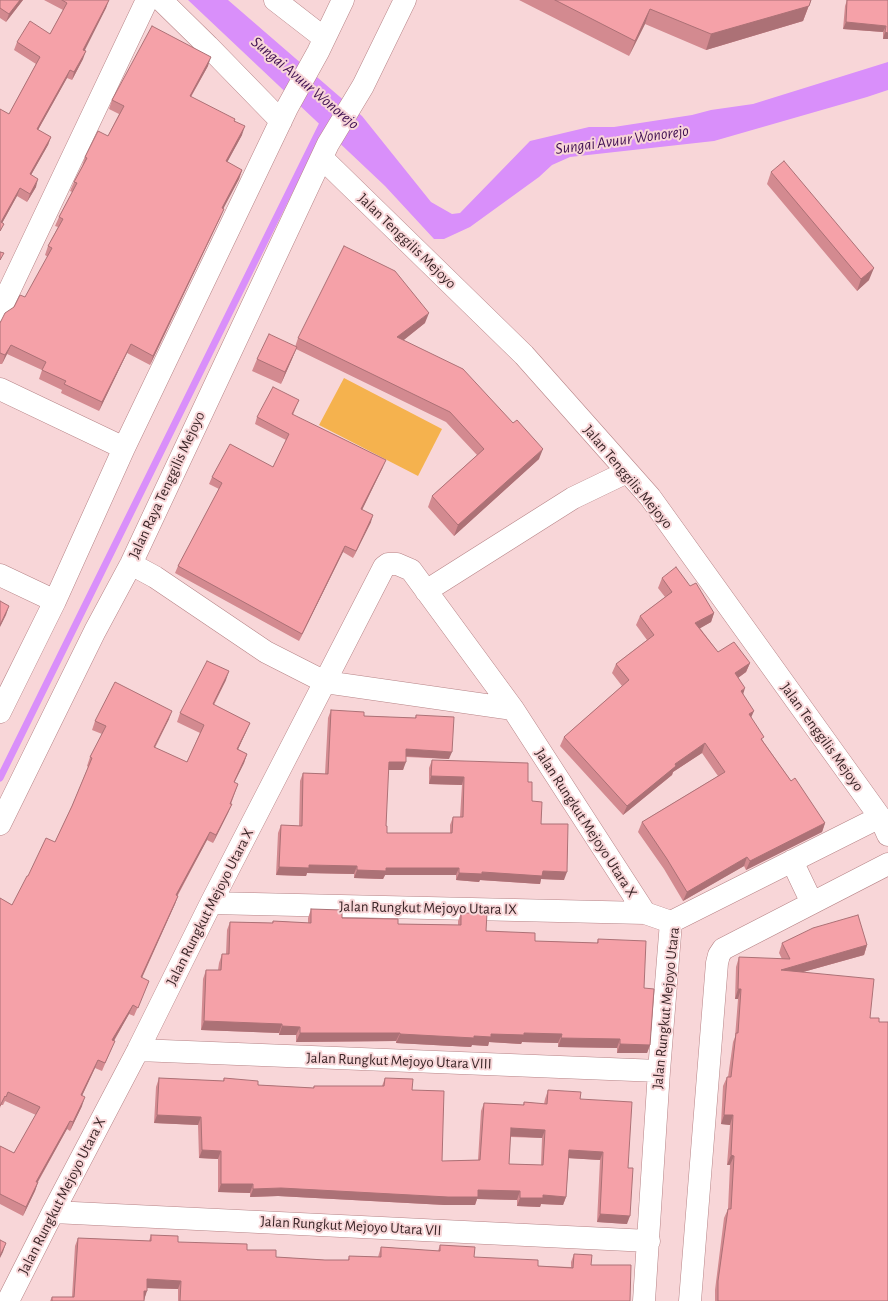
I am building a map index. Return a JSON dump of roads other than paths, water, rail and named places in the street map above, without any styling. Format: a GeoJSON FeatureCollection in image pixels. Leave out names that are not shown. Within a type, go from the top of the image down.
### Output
{"type":"FeatureCollection","features":[{"type":"Feature","properties":{"kind":"street"},"geometry":{"type":"LineString","coordinates":[[0,310],[147,0]]}},
{"type":"Feature","properties":{"kind":"street"},"geometry":{"type":"LineString","coordinates":[[161,0],[208,46],[284,115]]}},
{"type":"Feature","properties":{"kind":"street"},"geometry":{"type":"LineString","coordinates":[[275,0],[321,45]]}},
{"type":"Feature","properties":{"kind":"street"},"geometry":{"type":"LineString","coordinates":[[0,712],[55,600],[124,448],[284,115],[343,0]]}},
{"type":"Feature","properties":{"kind":"street","name":"Jalan Raya Tenggilis Mejoyo"},"geometry":{"type":"LineString","coordinates":[[0,824],[94,631],[131,564],[325,151],[363,86],[405,0]]}},
{"type":"Feature","properties":{"kind":"street","name":"Jalan Tenggilis Mejoyo"},"geometry":{"type":"LineString","coordinates":[[325,151],[524,356],[650,497],[884,826]]}},
{"type":"Feature","properties":{"kind":"street"},"geometry":{"type":"LineString","coordinates":[[0,389],[124,448]]}},
{"type":"Feature","properties":{"kind":"street"},"geometry":{"type":"LineString","coordinates":[[426,591],[573,498],[627,472]]}},
{"type":"Feature","properties":{"kind":"street","name":"Jalan Rungkut Mejoyo Utara X"},"geometry":{"type":"LineString","coordinates":[[8,1301],[138,1050],[211,903],[384,567],[392,563],[411,570],[513,709],[645,913],[671,922]]}},
{"type":"Feature","properties":{"kind":"street"},"geometry":{"type":"LineString","coordinates":[[131,564],[155,577],[266,652],[325,682],[513,709]]}},
{"type":"Feature","properties":{"kind":"street"},"geometry":{"type":"LineString","coordinates":[[0,575],[55,600]]}},
{"type":"Feature","properties":{"kind":"street","name":"Jalan Rungkut Mejoyo Utara"},"geometry":{"type":"LineString","coordinates":[[644,1301],[659,1072],[671,922],[792,861],[884,826]]}},
{"type":"Feature","properties":{"kind":"street"},"geometry":{"type":"LineString","coordinates":[[792,861],[812,903]]}},
{"type":"Feature","properties":{"kind":"street"},"geometry":{"type":"LineString","coordinates":[[690,1301],[717,963],[719,955],[723,949],[888,864]]}},
{"type":"Feature","properties":{"kind":"street","name":"Jalan Rungkut Mejoyo Utara IX"},"geometry":{"type":"LineString","coordinates":[[211,903],[645,913]]}},
{"type":"Feature","properties":{"kind":"street","name":"Jalan Rungkut Mejoyo Utara VIII"},"geometry":{"type":"LineString","coordinates":[[138,1050],[659,1072]]}},
{"type":"Feature","properties":{"kind":"street","name":"Jalan Rungkut Mejoyo Utara VII"},"geometry":{"type":"LineString","coordinates":[[53,1212],[649,1240]]}},
{"type":"Feature","properties":{"kind":"water","name":"Sungai Avuur Wonorejo"},"geometry":{"type":"Polygon","coordinates":[[[188,0],[228,0],[362,116],[431,202],[452,214],[460,213],[530,141],[589,127],[614,127],[753,104],[888,62],[888,90],[714,141],[570,157],[552,165],[539,177],[470,227],[444,239],[434,239],[385,186],[188,0]]]}},
{"type":"Feature","properties":{"kind":"waterway","name":"Sungai Avuur Wonorejo"},"geometry":{"type":"LineString","coordinates":[[0,778],[326,117]]}}]}
